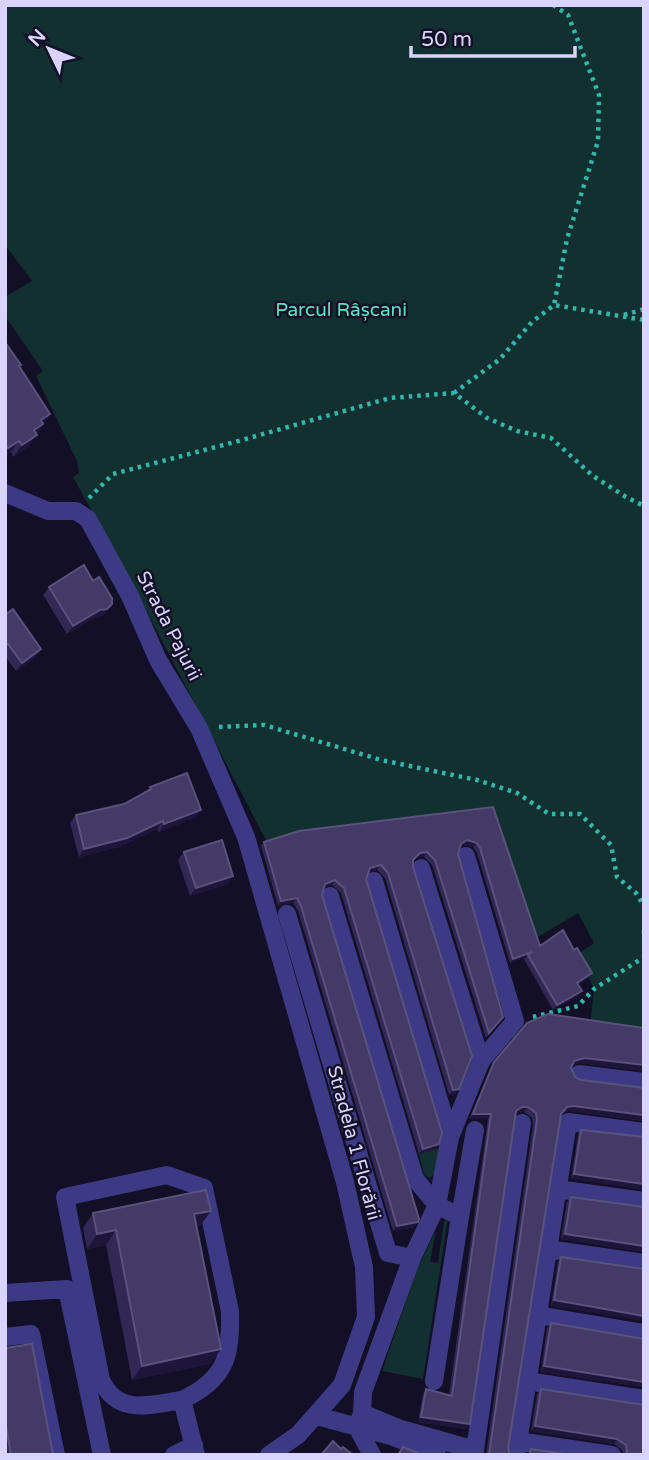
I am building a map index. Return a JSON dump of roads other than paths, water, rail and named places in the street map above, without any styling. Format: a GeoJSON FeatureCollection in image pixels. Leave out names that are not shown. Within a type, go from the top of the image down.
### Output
{"type":"FeatureCollection","features":[{"type":"Feature","properties":{"kind":"street","name":"Strada Pajurii"},"geometry":{"type":"LineString","coordinates":[[5,493],[48,511],[76,511],[88,519],[97,532],[130,596],[158,660],[200,728],[246,837],[257,875]]}},
{"type":"Feature","properties":{"kind":"street"},"geometry":{"type":"LineString","coordinates":[[372,1455],[360,1420],[363,1392],[412,1258],[437,1205],[450,1137],[481,1061],[515,1021],[466,856]]}},
{"type":"Feature","properties":{"kind":"street"},"geometry":{"type":"LineString","coordinates":[[421,868],[481,1061]]}},
{"type":"Feature","properties":{"kind":"street","name":"Stradela 1 Florării"},"geometry":{"type":"LineString","coordinates":[[257,875],[345,1182],[364,1267],[366,1317],[342,1385],[298,1435],[269,1455]]}},
{"type":"Feature","properties":{"kind":"street"},"geometry":{"type":"LineString","coordinates":[[374,881],[450,1137]]}},
{"type":"Feature","properties":{"kind":"street"},"geometry":{"type":"LineString","coordinates":[[330,896],[415,1179],[437,1205],[460,1217]]}},
{"type":"Feature","properties":{"kind":"street"},"geometry":{"type":"LineString","coordinates":[[287,914],[388,1253],[412,1258]]}},
{"type":"Feature","properties":{"kind":"street"},"geometry":{"type":"LineString","coordinates":[[579,1074],[644,1082]]}},
{"type":"Feature","properties":{"kind":"street"},"geometry":{"type":"LineString","coordinates":[[612,1455],[517,1448],[568,1122],[644,1132]]}},
{"type":"Feature","properties":{"kind":"street"},"geometry":{"type":"LineString","coordinates":[[317,1416],[360,1420],[475,1450],[522,1123]]}},
{"type":"Feature","properties":{"kind":"street"},"geometry":{"type":"LineString","coordinates":[[434,1381],[475,1129]]}},
{"type":"Feature","properties":{"kind":"street"},"geometry":{"type":"LineString","coordinates":[[167,1175],[204,1188],[230,1311],[230,1348],[216,1379],[202,1391],[182,1400],[131,1406],[107,1392],[101,1380],[65,1197],[167,1175]]}},
{"type":"Feature","properties":{"kind":"street"},"geometry":{"type":"LineString","coordinates":[[557,1189],[644,1201]]}},
{"type":"Feature","properties":{"kind":"street"},"geometry":{"type":"LineString","coordinates":[[548,1249],[644,1263]]}},
{"type":"Feature","properties":{"kind":"street"},"geometry":{"type":"LineString","coordinates":[[5,1293],[67,1289],[102,1455]]}},
{"type":"Feature","properties":{"kind":"street"},"geometry":{"type":"LineString","coordinates":[[538,1315],[644,1333]]}},
{"type":"Feature","properties":{"kind":"street"},"geometry":{"type":"LineString","coordinates":[[5,1337],[31,1334],[56,1455]]}},
{"type":"Feature","properties":{"kind":"street"},"geometry":{"type":"LineString","coordinates":[[527,1381],[644,1399]]}},
{"type":"Feature","properties":{"kind":"street"},"geometry":{"type":"LineString","coordinates":[[174,1455],[195,1450],[182,1400]]}},
{"type":"Feature","properties":{"kind":"street"},"geometry":{"type":"LineString","coordinates":[[360,1420],[437,1455]]}},
{"type":"Feature","properties":{"kind":"park label","name":"Parcul Râșcani"},"geometry":{"type":"Point","coordinates":[341,310]}}]}
